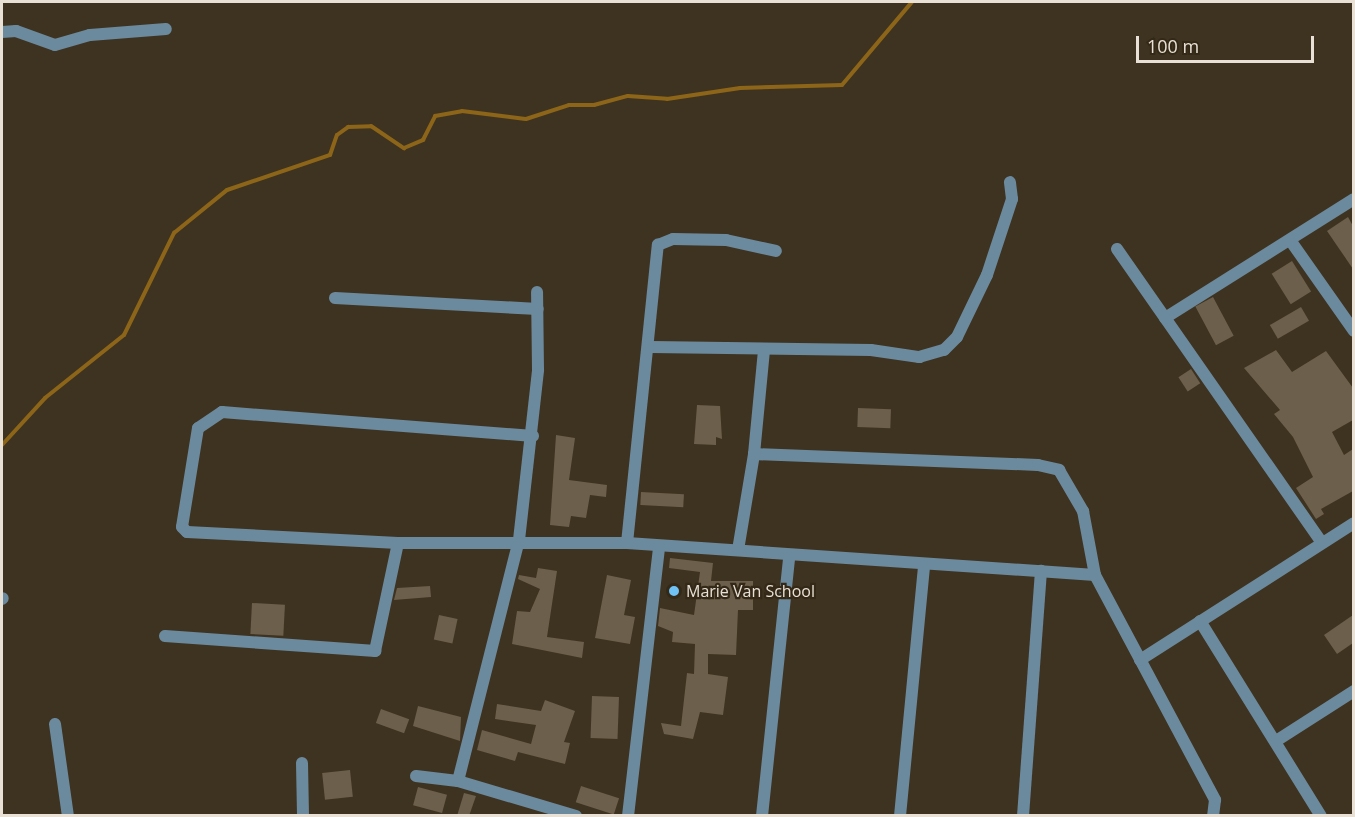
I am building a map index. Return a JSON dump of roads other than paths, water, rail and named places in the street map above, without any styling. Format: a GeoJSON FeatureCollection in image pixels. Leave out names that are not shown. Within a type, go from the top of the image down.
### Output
{"type":"FeatureCollection","features":[{"type":"Feature","properties":{"kind":"street"},"geometry":{"type":"LineString","coordinates":[[2,32],[16,31],[55,45],[90,35],[166,29]]}},
{"type":"Feature","properties":{"kind":"street"},"geometry":{"type":"LineString","coordinates":[[651,347],[764,351],[871,350],[919,357],[944,350],[957,337],[987,275],[1012,199],[1010,182]]}},
{"type":"Feature","properties":{"kind":"street"},"geometry":{"type":"LineString","coordinates":[[1165,318],[1353,199]]}},
{"type":"Feature","properties":{"kind":"street"},"geometry":{"type":"LineString","coordinates":[[627,543],[651,347],[656,259],[663,240],[741,241],[776,251]]}},
{"type":"Feature","properties":{"kind":"street"},"geometry":{"type":"LineString","coordinates":[[1290,240],[1353,332]]}},
{"type":"Feature","properties":{"kind":"street"},"geometry":{"type":"LineString","coordinates":[[1117,249],[1322,543]]}},
{"type":"Feature","properties":{"kind":"street"},"geometry":{"type":"LineString","coordinates":[[458,782],[519,540],[533,436],[537,292]]}},
{"type":"Feature","properties":{"kind":"street"},"geometry":{"type":"LineString","coordinates":[[335,298],[538,309]]}},
{"type":"Feature","properties":{"kind":"street"},"geometry":{"type":"LineString","coordinates":[[738,550],[754,454],[764,351]]}},
{"type":"Feature","properties":{"kind":"street"},"geometry":{"type":"LineString","coordinates":[[533,436],[222,412],[198,428],[182,527],[187,532],[398,543],[519,540],[627,543],[659,547],[738,550],[789,557],[1095,575]]}},
{"type":"Feature","properties":{"kind":"street"},"geometry":{"type":"LineString","coordinates":[[754,454],[1038,465],[1059,470],[1083,511],[1095,575],[1215,800],[1213,816]]}},
{"type":"Feature","properties":{"kind":"street"},"geometry":{"type":"LineString","coordinates":[[1140,660],[1353,523]]}},
{"type":"Feature","properties":{"kind":"street"},"geometry":{"type":"LineString","coordinates":[[165,636],[375,651],[398,543]]}},
{"type":"Feature","properties":{"kind":"street"},"geometry":{"type":"LineString","coordinates":[[628,816],[659,547]]}},
{"type":"Feature","properties":{"kind":"street"},"geometry":{"type":"LineString","coordinates":[[762,816],[789,557]]}},
{"type":"Feature","properties":{"kind":"street"},"geometry":{"type":"LineString","coordinates":[[900,816],[924,566]]}},
{"type":"Feature","properties":{"kind":"street"},"geometry":{"type":"LineString","coordinates":[[1023,816],[1041,572]]}},
{"type":"Feature","properties":{"kind":"street"},"geometry":{"type":"LineString","coordinates":[[1200,621],[1321,816]]}},
{"type":"Feature","properties":{"kind":"street"},"geometry":{"type":"LineString","coordinates":[[1276,741],[1353,691]]}},
{"type":"Feature","properties":{"kind":"street"},"geometry":{"type":"LineString","coordinates":[[55,724],[68,816]]}},
{"type":"Feature","properties":{"kind":"street"},"geometry":{"type":"LineString","coordinates":[[303,763],[303,816]]}},
{"type":"Feature","properties":{"kind":"street"},"geometry":{"type":"LineString","coordinates":[[416,776],[458,782],[576,816]]}},
{"type":"Feature","properties":{"kind":"waterway"},"geometry":{"type":"LineString","coordinates":[[2,445],[45,398],[124,335],[174,233],[227,190],[330,155],[337,135],[348,127],[371,126],[404,148],[423,140],[435,116],[462,111],[526,119],[569,105],[594,105],[628,96],[667,99],[740,88],[842,85],[912,2]]}},
{"type":"Feature","properties":{"kind":"place","name":"Marie Van School"},"geometry":{"type":"Point","coordinates":[674,591]}}]}
